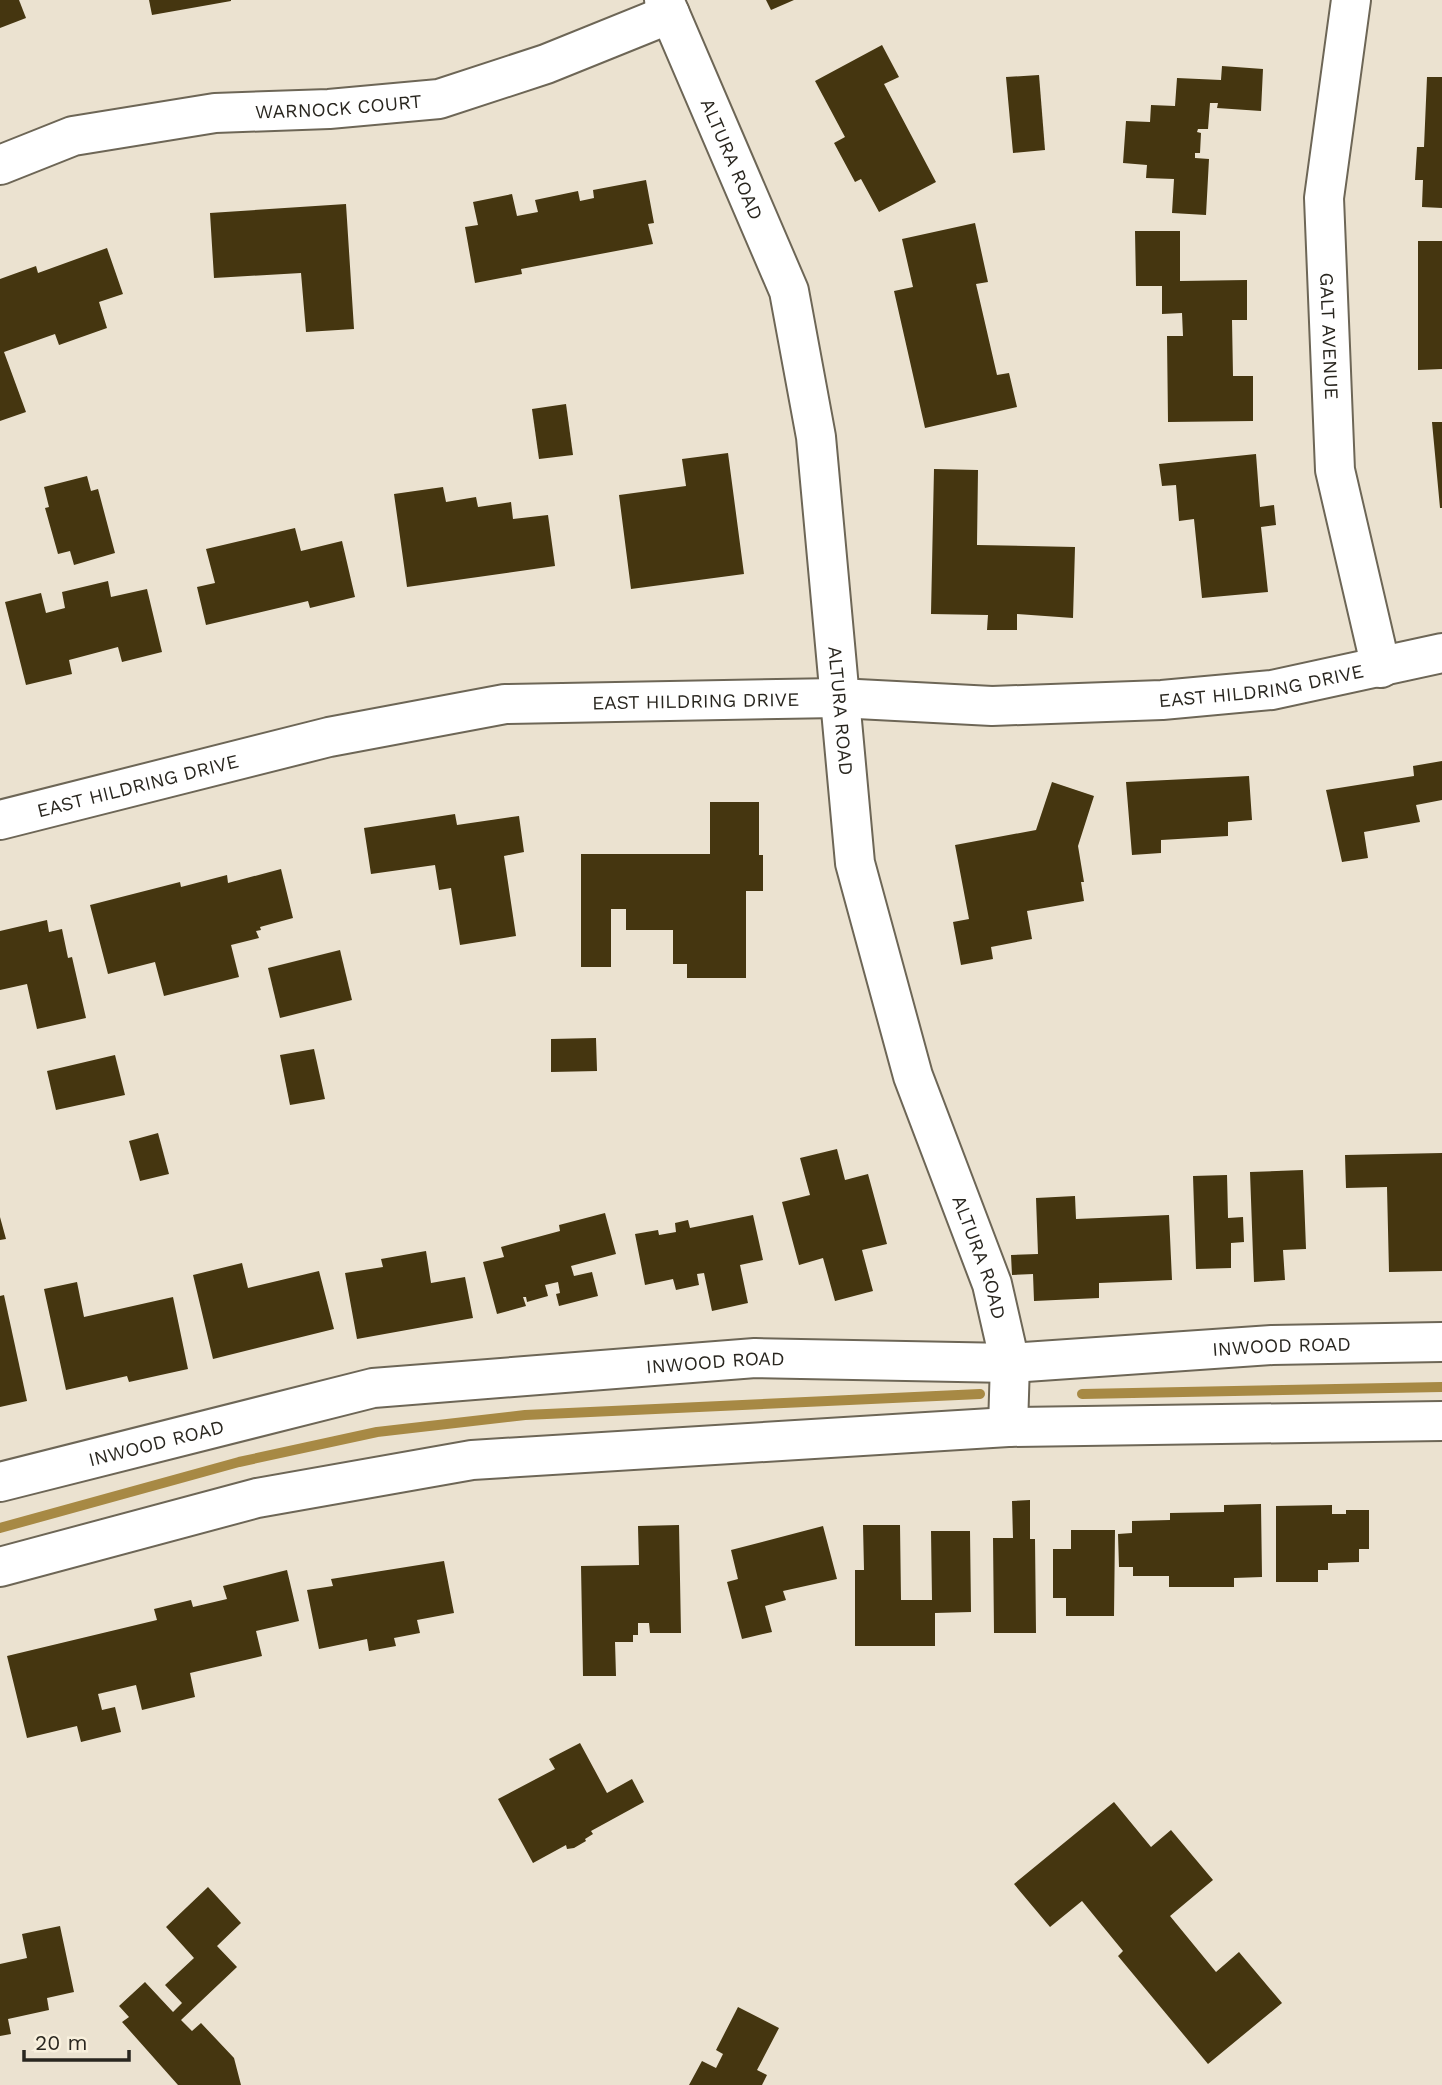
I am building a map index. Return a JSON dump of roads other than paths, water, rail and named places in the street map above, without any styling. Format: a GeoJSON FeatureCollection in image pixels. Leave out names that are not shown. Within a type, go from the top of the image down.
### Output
{"type":"FeatureCollection","features":[{"type":"Feature","properties":{"kind":"street","name":"GALT AVENUE"},"geometry":{"type":"LineString","coordinates":[[1351,0],[1324,198],[1335,470],[1381,668]]}},
{"type":"Feature","properties":{"kind":"street","name":"WARNOCK COURT"},"geometry":{"type":"LineString","coordinates":[[0,165],[73,136],[215,113],[329,109],[439,99],[546,64],[667,7]]}},
{"type":"Feature","properties":{"kind":"street","name":"ALTURA ROAD"},"geometry":{"type":"LineString","coordinates":[[667,7],[789,291],[816,437],[855,863],[913,1076],[992,1284],[1010,1363],[1008,1427]]}},
{"type":"Feature","properties":{"kind":"street","name":"EAST HILDRING DRIVE"},"geometry":{"type":"LineString","coordinates":[[0,820],[329,737],[505,704],[838,698],[992,706],[1162,700],[1272,691],[1442,653]]}},
{"type":"Feature","properties":{"kind":"street","name":"INWOOD ROAD"},"geometry":{"type":"LineString","coordinates":[[0,1482],[373,1388],[755,1358],[1010,1363],[1272,1345],[1442,1342]]}},
{"type":"Feature","properties":{"kind":"street"},"geometry":{"type":"LineString","coordinates":[[0,1567],[257,1498],[472,1460],[1008,1427],[1442,1421]]}},
{"type":"Feature","properties":{"kind":"waterway"},"geometry":{"type":"LineString","coordinates":[[1082,1394],[1442,1387]]}},
{"type":"Feature","properties":{"kind":"waterway"},"geometry":{"type":"LineString","coordinates":[[0,1528],[239,1462],[377,1432],[525,1415],[980,1394]]}}]}
